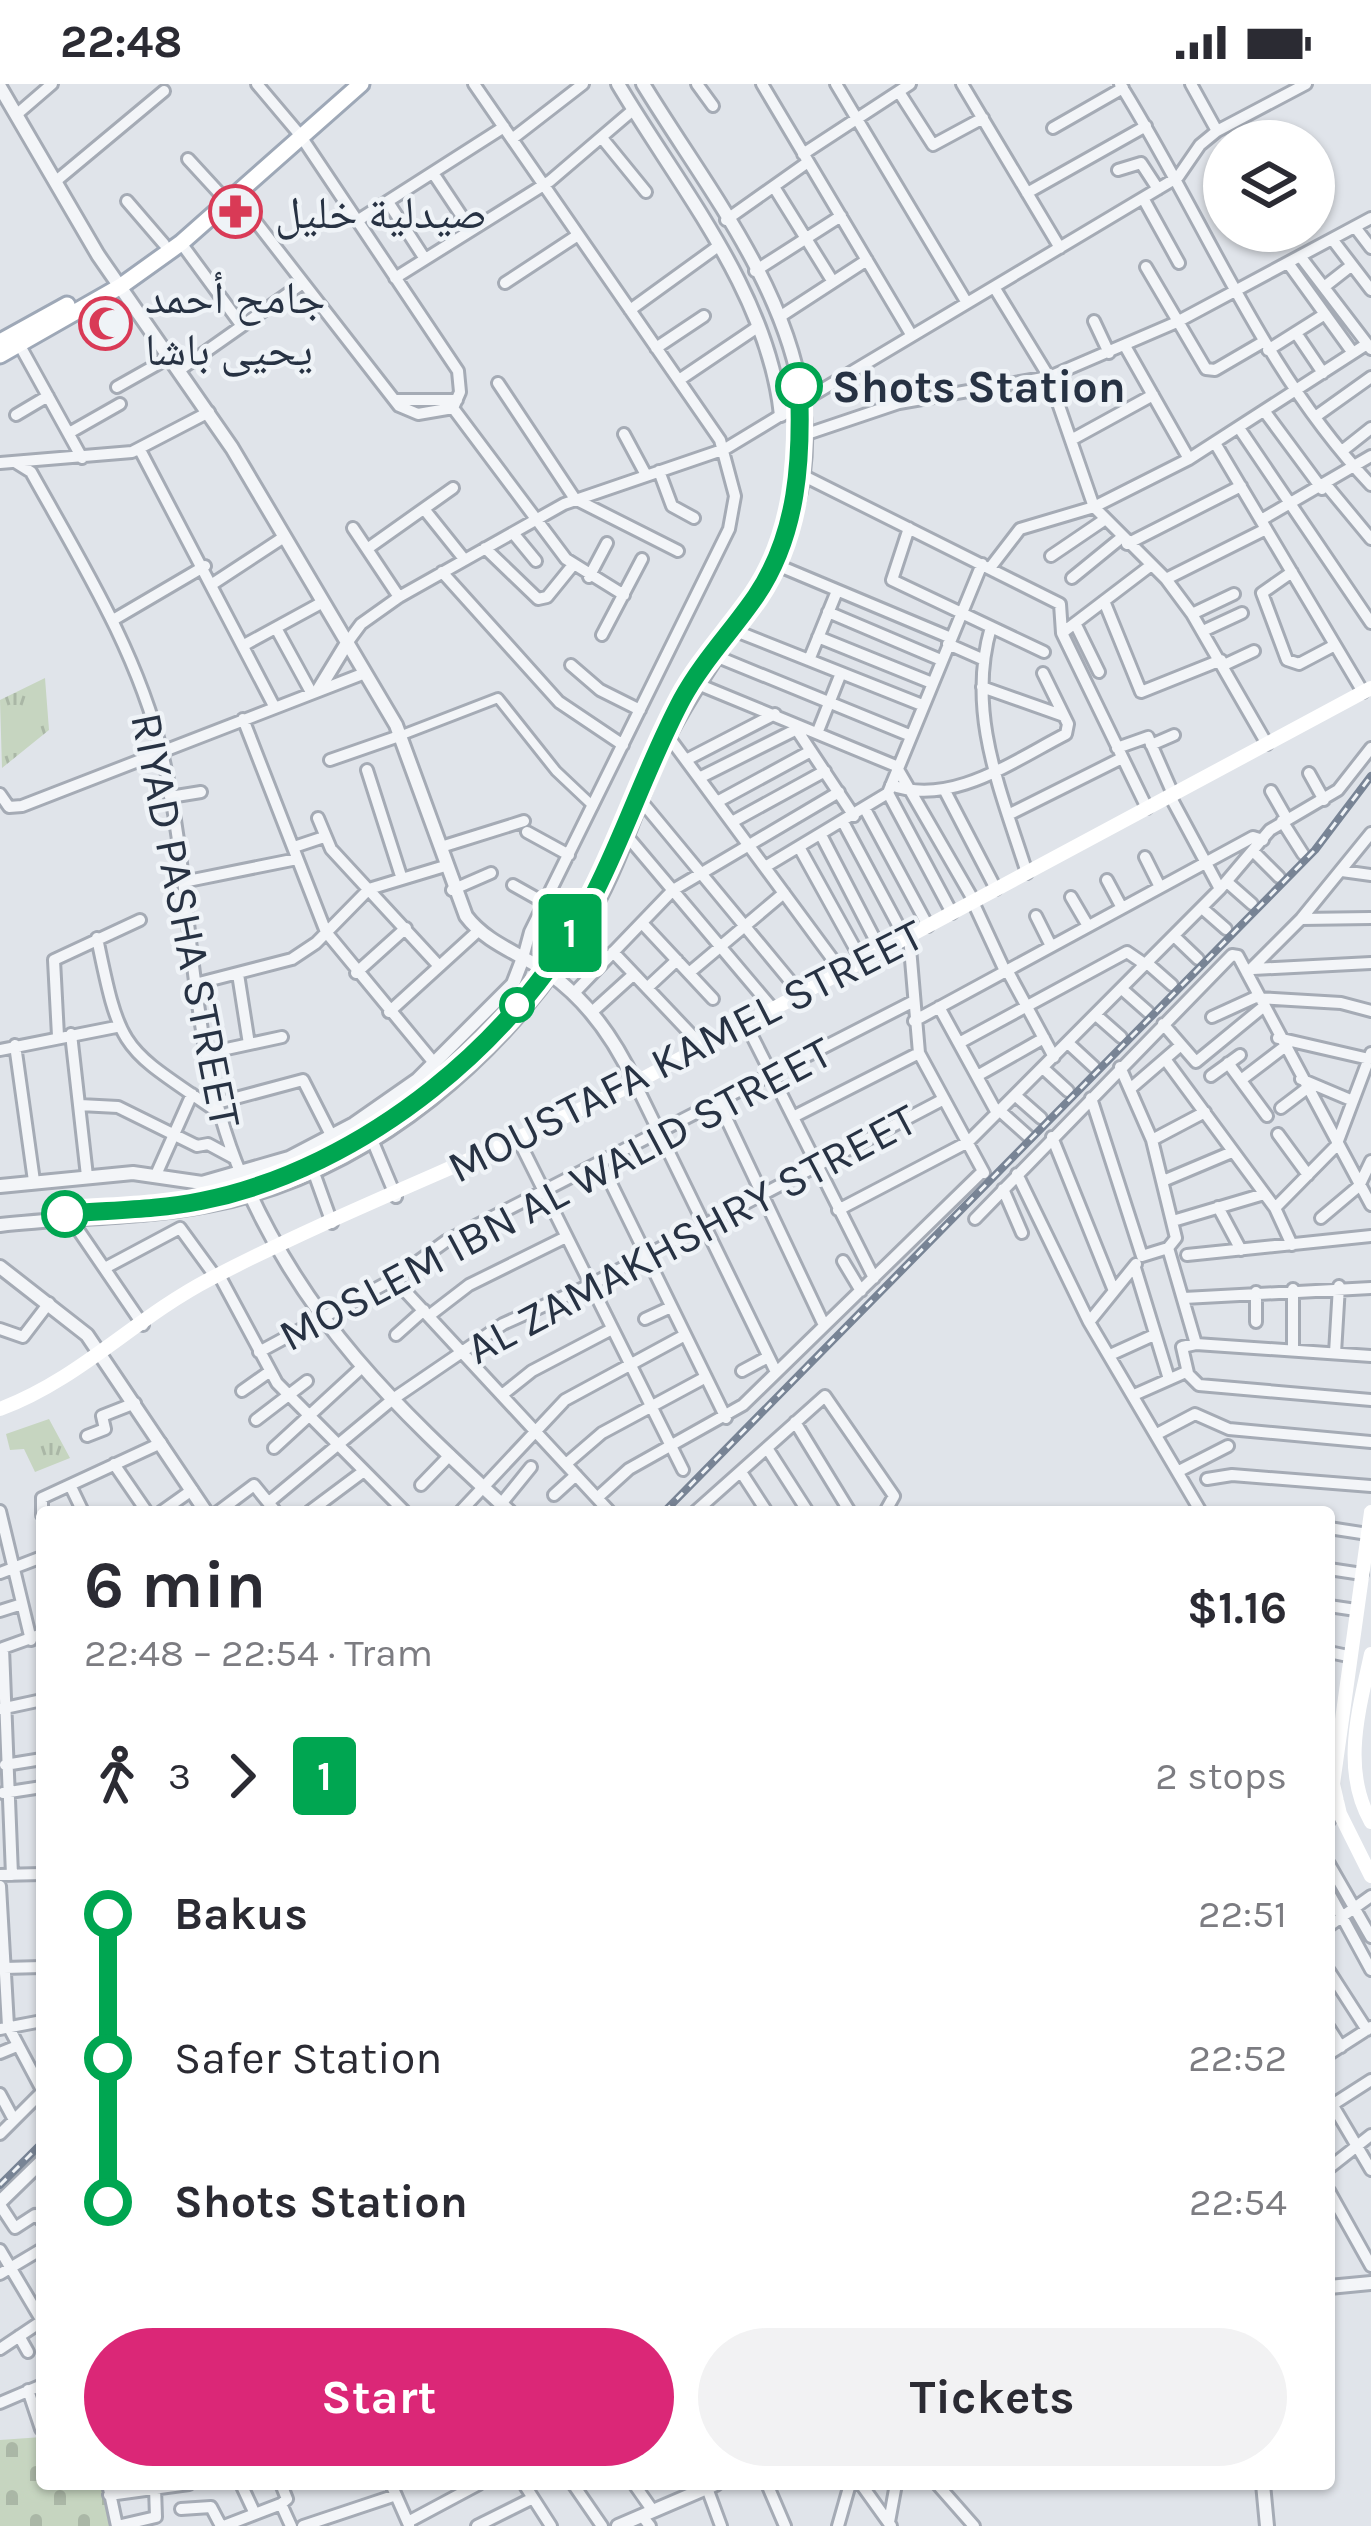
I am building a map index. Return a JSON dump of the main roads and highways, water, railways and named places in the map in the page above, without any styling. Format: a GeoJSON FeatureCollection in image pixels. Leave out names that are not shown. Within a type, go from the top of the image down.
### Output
{"type":"FeatureCollection","features":[{"type":"Feature","properties":{"kind":"main road"},"geometry":{"type":"LineString","coordinates":[[0,355],[119,283],[172,244],[346,84]]}},
{"type":"Feature","properties":{"kind":"main road"},"geometry":{"type":"LineString","coordinates":[[297,132],[361,84]]}},
{"type":"Feature","properties":{"kind":"main road"},"geometry":{"type":"LineString","coordinates":[[0,341],[119,283]]}},
{"type":"Feature","properties":{"kind":"main road","name":"MOUSTAFA KAMEL STREET"},"geometry":{"type":"LineString","coordinates":[[0,1409],[53,1386],[217,1275],[519,1142],[635,1083],[1367,690]]}},
{"type":"Feature","properties":{"kind":"main road"},"geometry":{"type":"LineString","coordinates":[[1335,1751],[1348,1656],[1361,1607],[1371,1512]]}},
{"type":"Feature","properties":{"kind":"main road"},"geometry":{"type":"LineString","coordinates":[[1371,1654],[1353,1756],[1371,1822]]}},
{"type":"Feature","properties":{"kind":"main road"},"geometry":{"type":"LineString","coordinates":[[1345,1679],[1368,1676]]}},
{"type":"Feature","properties":{"kind":"main road"},"geometry":{"type":"LineString","coordinates":[[1335,1790],[1336,1802],[1371,1876]]}},
{"type":"Feature","properties":{"kind":"railway"},"geometry":{"type":"LineString","coordinates":[[670,1506],[1315,850],[1371,776]]}},
{"type":"Feature","properties":{"kind":"railway"},"geometry":{"type":"LineString","coordinates":[[0,2185],[36,2149]]}},
{"type":"Feature","properties":{"kind":"tram line","name":"1"},"geometry":{"type":"LineString","coordinates":[[65,1214],[204,1200],[337,1150],[407,1110],[517,1005],[595,894],[682,698],[779,556],[801,454],[799,386]]}},
{"type":"Feature","properties":{"kind":"place","name":"صيدلية خليل"},"geometry":{"type":"Point","coordinates":[236,212]}},
{"type":"Feature","properties":{"kind":"place","name":"جامح أحمد يحيى باشا"},"geometry":{"type":"Point","coordinates":[106,323]}},
{"type":"Feature","properties":{"kind":"place","name":"Shots Station"},"geometry":{"type":"Point","coordinates":[799,386]}}]}
